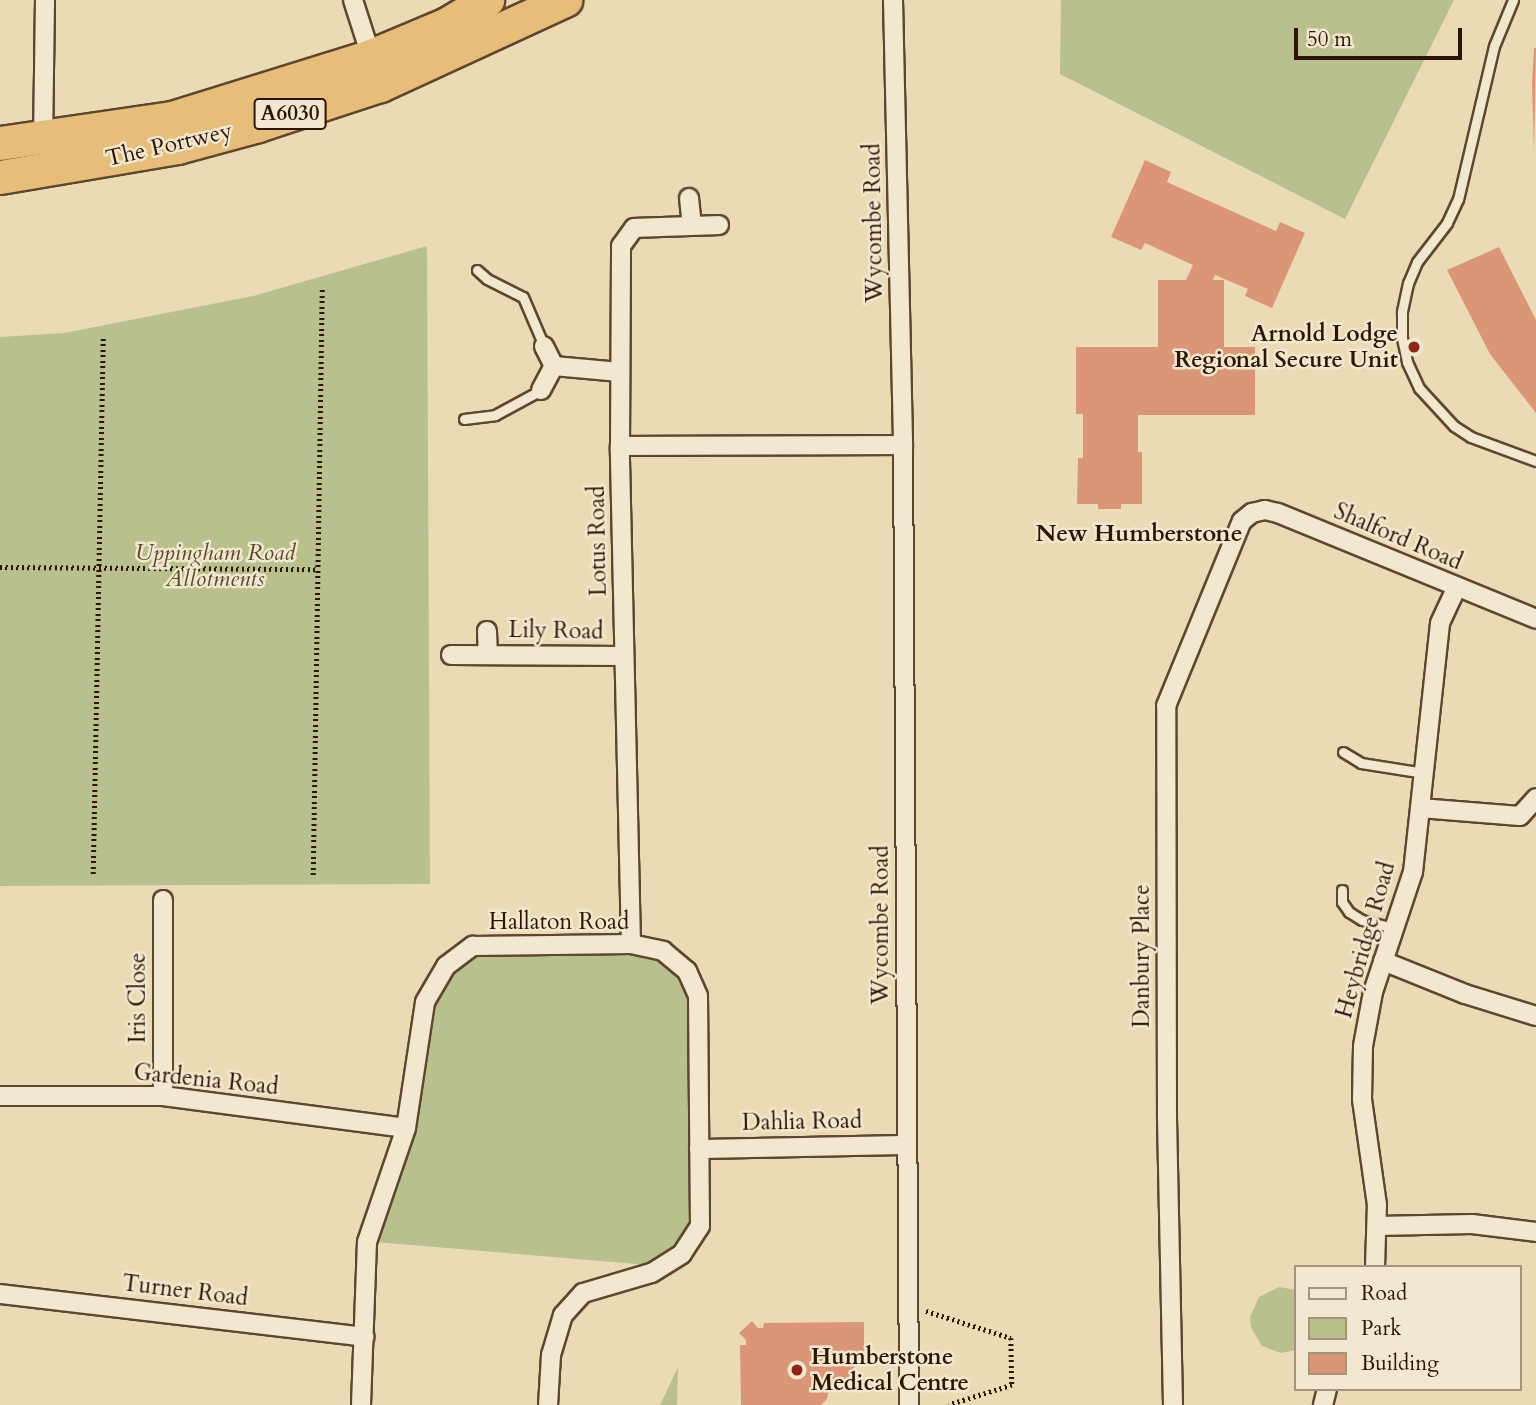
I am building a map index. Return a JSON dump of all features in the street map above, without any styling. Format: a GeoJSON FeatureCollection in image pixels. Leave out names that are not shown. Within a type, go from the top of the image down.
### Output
{"type":"FeatureCollection","features":[{"type":"Feature","properties":{"kind":"highway","name":"The Portwey"},"geometry":{"type":"LineString","coordinates":[[0,143],[172,118],[371,56],[447,24],[487,0]]}},
{"type":"Feature","properties":{"kind":"highway","name":"The Portwey"},"geometry":{"type":"LineString","coordinates":[[0,177],[177,147],[356,93],[466,47],[565,0]]}},
{"type":"Feature","properties":{"kind":"street"},"geometry":{"type":"LineString","coordinates":[[45,0],[42,136],[46,170]]}},
{"type":"Feature","properties":{"kind":"street"},"geometry":{"type":"LineString","coordinates":[[352,0],[371,56]]}},
{"type":"Feature","properties":{"kind":"street","name":"Wycombe Road"},"geometry":{"type":"LineString","coordinates":[[893,0],[903,445],[909,1405]]}},
{"type":"Feature","properties":{"kind":"street"},"geometry":{"type":"LineString","coordinates":[[689,198],[692,225]]}},
{"type":"Feature","properties":{"kind":"street","name":"Lotus Road"},"geometry":{"type":"LineString","coordinates":[[631,944],[620,446],[621,246],[634,228],[719,225]]}},
{"type":"Feature","properties":{"kind":"street"},"geometry":{"type":"LineString","coordinates":[[544,346],[554,366]]}},
{"type":"Feature","properties":{"kind":"street"},"geometry":{"type":"LineString","coordinates":[[554,366],[620,372]]}},
{"type":"Feature","properties":{"kind":"street"},"geometry":{"type":"LineString","coordinates":[[541,390],[554,366]]}},
{"type":"Feature","properties":{"kind":"street"},"geometry":{"type":"LineString","coordinates":[[620,446],[903,445]]}},
{"type":"Feature","properties":{"kind":"street","name":"Shalford Road"},"geometry":{"type":"LineString","coordinates":[[1242,521],[1252,513],[1265,510],[1278,513],[1536,619]]}},
{"type":"Feature","properties":{"kind":"street","name":"Danbury Place"},"geometry":{"type":"LineString","coordinates":[[1173,1405],[1167,1114],[1166,706],[1242,521]]}},
{"type":"Feature","properties":{"kind":"street","name":"Heybridge Road"},"geometry":{"type":"LineString","coordinates":[[1375,1265],[1377,1226],[1363,1099],[1363,1046],[1373,992],[1413,872],[1440,623],[1456,588]]}},
{"type":"Feature","properties":{"kind":"street","name":"Lily Road"},"geometry":{"type":"LineString","coordinates":[[487,631],[488,655]]}},
{"type":"Feature","properties":{"kind":"street","name":"Lily Road"},"geometry":{"type":"LineString","coordinates":[[451,654],[624,656]]}},
{"type":"Feature","properties":{"kind":"street"},"geometry":{"type":"LineString","coordinates":[[1420,808],[1520,816],[1536,798]]}},
{"type":"Feature","properties":{"kind":"street","name":"Iris Close"},"geometry":{"type":"LineString","coordinates":[[163,900],[163,1096]]}},
{"type":"Feature","properties":{"kind":"street","name":"Hallaton Road"},"geometry":{"type":"LineString","coordinates":[[361,1405],[367,1242],[406,1128],[425,1002],[446,966],[473,946],[631,944],[663,951],[687,971],[698,996],[700,1226],[682,1254],[651,1273],[583,1293],[563,1315],[551,1355],[548,1405]]}},
{"type":"Feature","properties":{"kind":"street"},"geometry":{"type":"LineString","coordinates":[[1383,961],[1465,994],[1536,1016]]}},
{"type":"Feature","properties":{"kind":"street","name":"Gardenia Road"},"geometry":{"type":"LineString","coordinates":[[0,1096],[163,1096],[406,1128]]}},
{"type":"Feature","properties":{"kind":"street","name":"Dahlia Road"},"geometry":{"type":"LineString","coordinates":[[699,1149],[907,1145]]}},
{"type":"Feature","properties":{"kind":"street"},"geometry":{"type":"LineString","coordinates":[[1377,1226],[1472,1224],[1536,1232]]}},
{"type":"Feature","properties":{"kind":"street","name":"Turner Road"},"geometry":{"type":"LineString","coordinates":[[0,1294],[363,1337]]}},
{"type":"Feature","properties":{"kind":"lane"},"geometry":{"type":"LineString","coordinates":[[1513,0],[1494,46],[1458,199],[1447,223],[1428,243],[1408,283],[1402,312],[1402,338],[1407,362],[1419,388],[1454,426],[1471,437],[1536,461]]}},
{"type":"Feature","properties":{"kind":"lane"},"geometry":{"type":"LineString","coordinates":[[477,270],[487,279],[523,296],[544,346]]}},
{"type":"Feature","properties":{"kind":"lane"},"geometry":{"type":"LineString","coordinates":[[464,419],[495,415],[541,390]]}},
{"type":"Feature","properties":{"kind":"lane"},"geometry":{"type":"LineString","coordinates":[[1343,752],[1361,763],[1424,773]]}},
{"type":"Feature","properties":{"kind":"lane"},"geometry":{"type":"LineString","coordinates":[[1342,890],[1342,902],[1349,912],[1362,920],[1393,928]]}},
{"type":"Feature","properties":{"kind":"path"},"geometry":{"type":"LineString","coordinates":[[313,875],[322,289]]}},
{"type":"Feature","properties":{"kind":"path"},"geometry":{"type":"LineString","coordinates":[[93,874],[103,338]]}},
{"type":"Feature","properties":{"kind":"path"},"geometry":{"type":"LineString","coordinates":[[0,567],[318,569]]}},
{"type":"Feature","properties":{"kind":"path"},"geometry":{"type":"LineString","coordinates":[[909,1306],[1011,1338],[1012,1385],[949,1405]]}},
{"type":"Feature","properties":{"kind":"green space"},"geometry":{"type":"Polygon","coordinates":[[[1061,0],[1454,0],[1345,219],[1060,74],[1061,0]]]}},
{"type":"Feature","properties":{"kind":"green space","name":"Uppingham Road Allotments"},"geometry":{"type":"Polygon","coordinates":[[[427,246],[430,884],[0,886],[0,337],[64,333],[253,296],[427,246]]]}},
{"type":"Feature","properties":{"kind":"green space"},"geometry":{"type":"Polygon","coordinates":[[[629,950],[660,957],[682,975],[692,997],[692,1223],[678,1248],[649,1265],[375,1242],[432,1005],[451,969],[475,953],[629,950]]]}},
{"type":"Feature","properties":{"kind":"green space"},"geometry":{"type":"Polygon","coordinates":[[[1279,1287],[1294,1290],[1294,1350],[1281,1353],[1262,1346],[1251,1328],[1250,1317],[1259,1297],[1279,1287]]]}},
{"type":"Feature","properties":{"kind":"green space"},"geometry":{"type":"Polygon","coordinates":[[[678,1367],[677,1405],[660,1405],[678,1367]]]}},
{"type":"Feature","properties":{"kind":"building"},"geometry":{"type":"Polygon","coordinates":[[[1536,48],[1534,152],[1532,84],[1536,48]]]}},
{"type":"Feature","properties":{"kind":"building"},"geometry":{"type":"Polygon","coordinates":[[[1145,160],[1171,172],[1167,182],[1276,231],[1280,222],[1305,233],[1272,308],[1245,296],[1248,289],[1215,275],[1213,280],[1224,280],[1224,347],[1255,347],[1255,415],[1138,415],[1138,452],[1142,452],[1142,504],[1121,504],[1121,509],[1098,509],[1098,504],[1077,504],[1078,458],[1083,458],[1083,414],[1076,414],[1076,347],[1158,347],[1158,280],[1186,280],[1193,265],[1145,243],[1141,250],[1111,237],[1145,160]]]}},
{"type":"Feature","properties":{"kind":"building"},"geometry":{"type":"Polygon","coordinates":[[[1499,247],[1536,320],[1536,413],[1490,354],[1447,270],[1499,247]]]}},
{"type":"Feature","properties":{"kind":"building","name":"Humberstone Medical Centre"},"geometry":{"type":"Polygon","coordinates":[[[752,1321],[758,1328],[763,1328],[764,1323],[864,1322],[864,1352],[854,1356],[854,1384],[830,1384],[827,1399],[821,1405],[741,1405],[740,1345],[746,1345],[746,1340],[739,1333],[752,1321]]]}},
{"type":"Feature","properties":{"kind":"place","name":"Arnold Lodge Regional Secure Unit"},"geometry":{"type":"Point","coordinates":[1414,347]}},
{"type":"Feature","properties":{"kind":"place","name":"Humberstone Medical Centre"},"geometry":{"type":"Point","coordinates":[797,1370]}},
{"type":"Feature","properties":{"kind":"district","name":"New Humberstone"},"geometry":{"type":"Point","coordinates":[1139,534]}}]}
